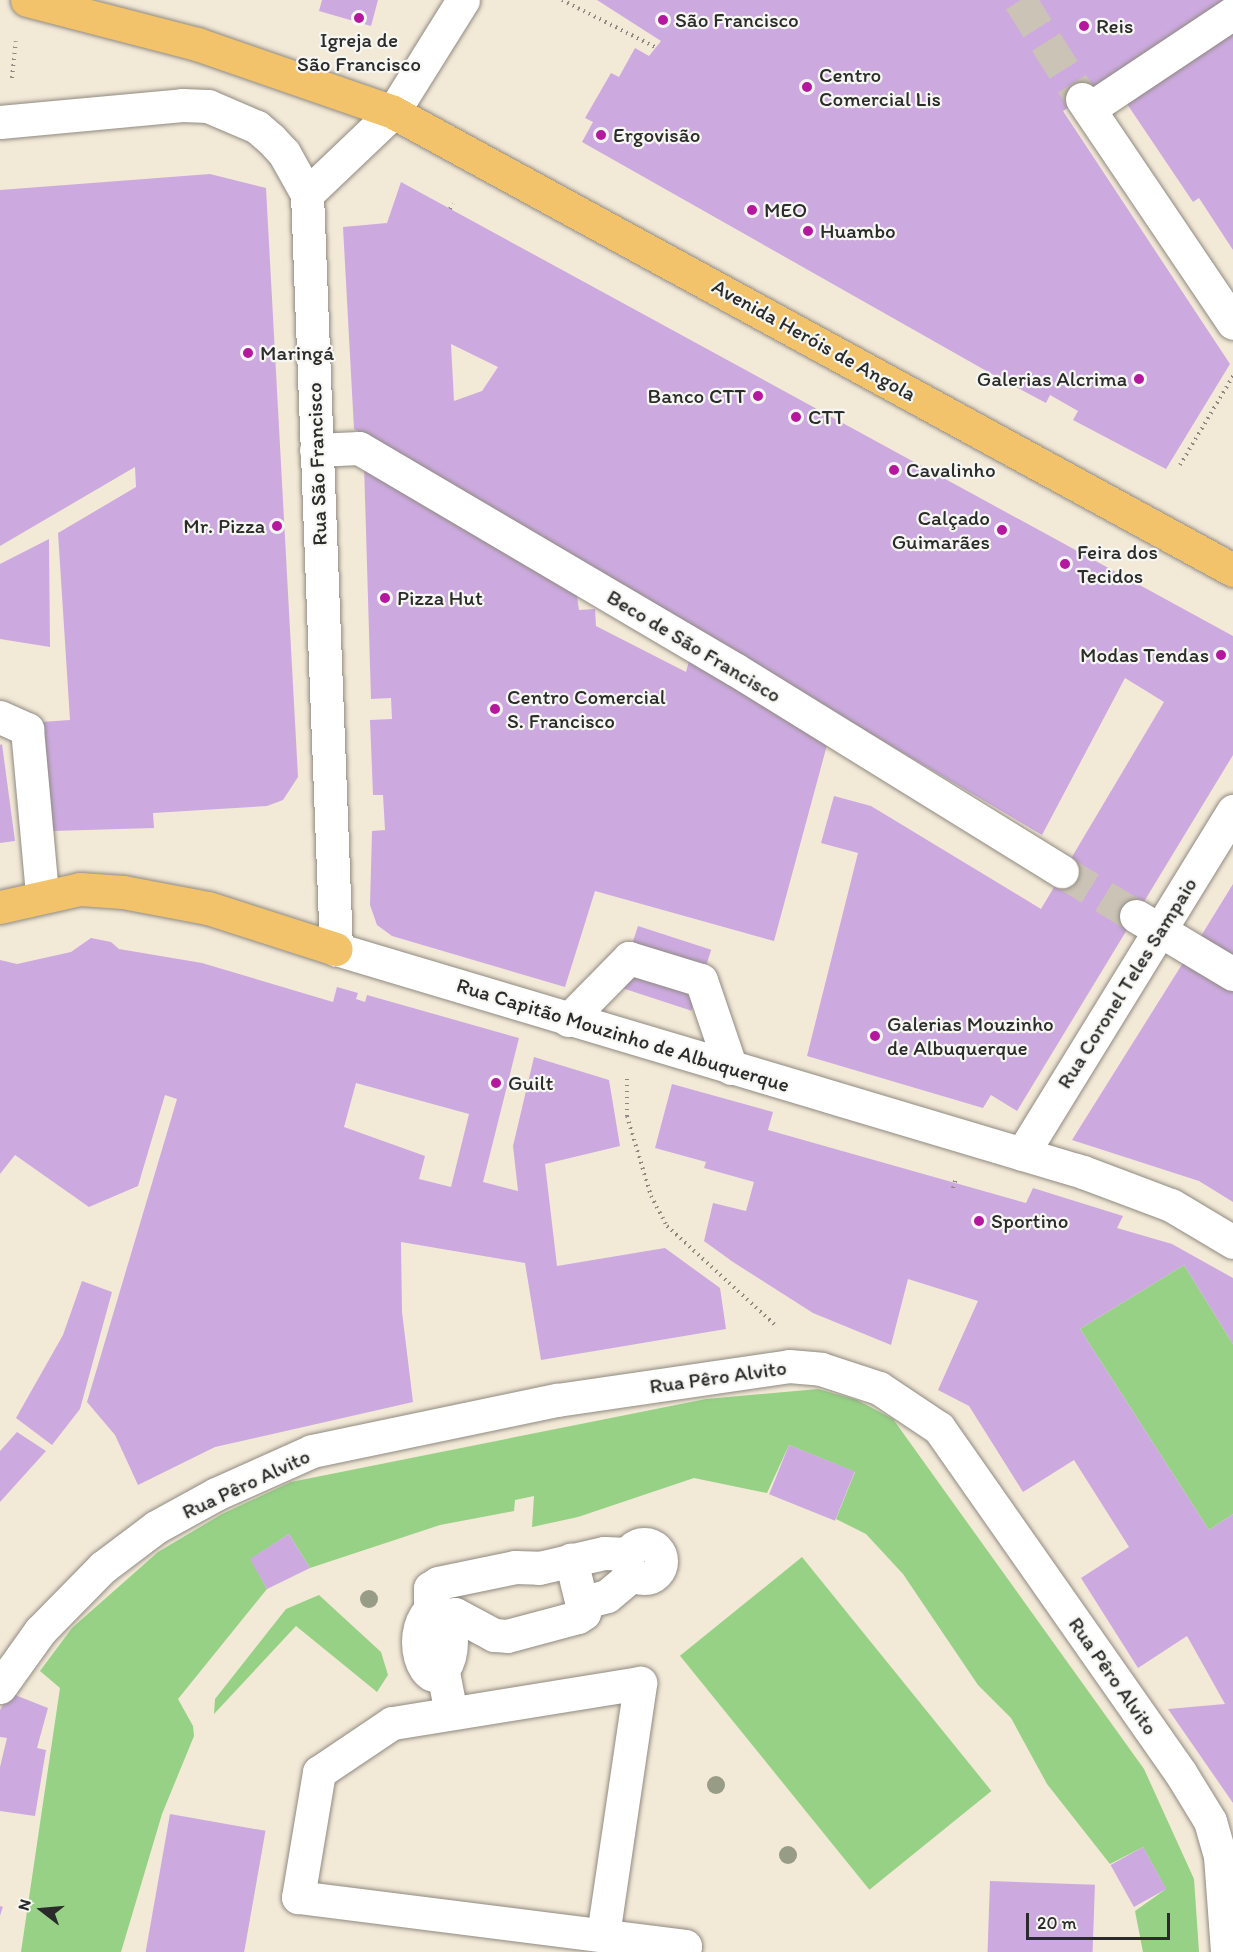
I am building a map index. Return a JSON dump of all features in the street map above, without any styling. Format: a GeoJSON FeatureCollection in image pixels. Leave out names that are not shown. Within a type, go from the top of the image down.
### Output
{"type":"FeatureCollection","features":[{"type":"Feature","properties":{"kind":"main road","name":"Avenida Heróis de Angola"},"geometry":{"type":"LineString","coordinates":[[27,0],[197,44],[393,112],[1233,570]]}},
{"type":"Feature","properties":{"kind":"main road","name":"Rua Capitão Mouzinho de Albuquerque"},"geometry":{"type":"LineString","coordinates":[[0,907],[42,894],[80,889],[165,899],[208,908],[336,949]]}},
{"type":"Feature","properties":{"kind":"street"},"geometry":{"type":"LineString","coordinates":[[0,122],[182,105],[208,106],[257,127],[271,139],[284,153],[307,194],[393,112],[463,0]]}},
{"type":"Feature","properties":{"kind":"street"},"geometry":{"type":"LineString","coordinates":[[1233,13],[1086,104],[1233,323]]}},
{"type":"Feature","properties":{"kind":"street","name":"Rua São Francisco"},"geometry":{"type":"LineString","coordinates":[[307,194],[336,949]]}},
{"type":"Feature","properties":{"kind":"street","name":"Beco de São Francisco"},"geometry":{"type":"LineString","coordinates":[[316,450],[359,448],[736,670],[1062,871]]}},
{"type":"Feature","properties":{"kind":"street"},"geometry":{"type":"LineString","coordinates":[[0,717],[27,729],[42,894]]}},
{"type":"Feature","properties":{"kind":"street","name":"Rua Coronel Teles Sampaio"},"geometry":{"type":"LineString","coordinates":[[1022,1154],[1148,923],[1233,811]]}},
{"type":"Feature","properties":{"kind":"street"},"geometry":{"type":"LineString","coordinates":[[1148,923],[1233,974]]}},
{"type":"Feature","properties":{"kind":"street","name":"Rua Capitão Mouzinho de Albuquerque"},"geometry":{"type":"LineString","coordinates":[[336,949],[1022,1154],[1171,1205],[1233,1242]]}},
{"type":"Feature","properties":{"kind":"street"},"geometry":{"type":"LineString","coordinates":[[568,1020],[628,958],[701,980],[732,1068]]}},
{"type":"Feature","properties":{"kind":"street","name":"Rua Pêro Alvito"},"geometry":{"type":"LineString","coordinates":[[0,1687],[40,1631],[103,1567],[156,1527],[206,1500],[312,1451],[556,1400],[789,1366],[821,1369],[879,1388],[939,1428],[1180,1772],[1210,1821],[1220,1856],[1227,1952]]}},
{"type":"Feature","properties":{"kind":"street"},"geometry":{"type":"LineString","coordinates":[[451,1713],[430,1588],[438,1583],[604,1553],[631,1564],[608,1596],[581,1603]]}},
{"type":"Feature","properties":{"kind":"street"},"geometry":{"type":"LineString","coordinates":[[437,1621],[454,1614],[494,1635],[507,1636],[578,1617],[584,1613],[571,1560]]}},
{"type":"Feature","properties":{"kind":"street"},"geometry":{"type":"LineString","coordinates":[[603,1935],[640,1683],[392,1723],[319,1772],[298,1897],[685,1946],[684,1952]]}},
{"type":"Feature","properties":{"kind":"path"},"geometry":{"type":"LineString","coordinates":[[562,0],[655,48]]}},
{"type":"Feature","properties":{"kind":"path"},"geometry":{"type":"LineString","coordinates":[[12,84],[17,31]]}},
{"type":"Feature","properties":{"kind":"path"},"geometry":{"type":"LineString","coordinates":[[450,209],[453,204]]}},
{"type":"Feature","properties":{"kind":"path"},"geometry":{"type":"LineString","coordinates":[[1180,465],[1233,376]]}},
{"type":"Feature","properties":{"kind":"path"},"geometry":{"type":"LineString","coordinates":[[627,1076],[627,1116],[651,1196],[667,1226],[777,1326]]}},
{"type":"Feature","properties":{"kind":"path"},"geometry":{"type":"LineString","coordinates":[[953,1188],[955,1182]]}},
{"type":"Feature","properties":{"kind":"green space"},"geometry":{"type":"Polygon","coordinates":[[[1184,1265],[1233,1344],[1233,1514],[1209,1530],[1080,1329],[1184,1265]]]}},
{"type":"Feature","properties":{"kind":"green space"},"geometry":{"type":"Polygon","coordinates":[[[818,1389],[857,1400],[893,1419],[1144,1769],[1194,1879],[1199,1952],[1143,1952],[1135,1911],[1166,1889],[1143,1847],[1110,1864],[1047,1784],[1011,1718],[978,1685],[903,1574],[866,1534],[836,1519],[855,1472],[789,1445],[767,1493],[694,1478],[578,1517],[532,1527],[534,1496],[515,1500],[514,1511],[440,1525],[310,1568],[289,1534],[251,1559],[267,1589],[178,1699],[193,1726],[194,1736],[162,1814],[121,1952],[21,1952],[60,1688],[40,1671],[72,1628],[158,1552],[222,1514],[291,1482],[706,1399],[818,1389]]]}},
{"type":"Feature","properties":{"kind":"green space"},"geometry":{"type":"Polygon","coordinates":[[[802,1557],[991,1791],[869,1890],[680,1656],[802,1557]]]}},
{"type":"Feature","properties":{"kind":"green space"},"geometry":{"type":"Polygon","coordinates":[[[319,1595],[381,1652],[388,1675],[377,1692],[296,1626],[214,1714],[215,1699],[286,1609],[319,1595]]]}},
{"type":"Feature","properties":{"kind":"building","name":"Igreja de São Francisco"},"geometry":{"type":"Polygon","coordinates":[[[322,0],[378,0],[371,26],[319,11],[322,0]]]}},
{"type":"Feature","properties":{"kind":"building"},"geometry":{"type":"Polygon","coordinates":[[[597,0],[1233,0],[1220,12],[1063,111],[1230,364],[1166,469],[1073,420],[1078,411],[1050,395],[1046,403],[990,373],[582,142],[593,122],[585,118],[611,73],[619,77],[635,48],[649,56],[661,41],[597,0]]]}},
{"type":"Feature","properties":{"kind":"building"},"geometry":{"type":"Polygon","coordinates":[[[1228,26],[1233,34],[1233,250],[1199,198],[1193,202],[1123,98],[1228,26]]]}},
{"type":"Feature","properties":{"kind":"building"},"geometry":{"type":"Polygon","coordinates":[[[210,174],[266,188],[298,777],[283,800],[267,806],[153,813],[154,828],[52,831],[41,722],[70,720],[58,533],[136,487],[135,467],[0,546],[0,190],[210,174]]]}},
{"type":"Feature","properties":{"kind":"building"},"geometry":{"type":"Polygon","coordinates":[[[401,182],[1233,636],[1233,755],[1017,1111],[991,1095],[983,1108],[807,1056],[858,853],[821,843],[834,796],[871,806],[1041,909],[1164,702],[1125,678],[1042,835],[354,429],[343,227],[387,223],[401,182]],[[451,344],[454,401],[482,391],[498,367],[451,344]]]}},
{"type":"Feature","properties":{"kind":"building"},"geometry":{"type":"Polygon","coordinates":[[[364,464],[576,589],[579,610],[595,609],[596,626],[686,672],[690,657],[827,745],[774,941],[595,891],[565,987],[392,936],[377,925],[370,905],[372,831],[385,830],[383,795],[373,795],[370,720],[392,719],[391,698],[371,699],[364,464]]]}},
{"type":"Feature","properties":{"kind":"building"},"geometry":{"type":"Polygon","coordinates":[[[49,539],[50,647],[0,639],[0,564],[49,539]]]}},
{"type":"Feature","properties":{"kind":"building"},"geometry":{"type":"Polygon","coordinates":[[[2,744],[15,841],[0,843],[0,745],[2,744]]]}},
{"type":"Feature","properties":{"kind":"building"},"geometry":{"type":"Polygon","coordinates":[[[1233,884],[1233,956],[1201,936],[1233,884]]]}},
{"type":"Feature","properties":{"kind":"building"},"geometry":{"type":"Polygon","coordinates":[[[638,926],[711,950],[691,1011],[618,987],[638,926]]]}},
{"type":"Feature","properties":{"kind":"building"},"geometry":{"type":"Polygon","coordinates":[[[91,938],[111,942],[119,949],[202,963],[333,1002],[337,987],[358,993],[356,999],[365,1002],[367,995],[519,1038],[483,1182],[518,1191],[513,1146],[534,1057],[609,1080],[620,1146],[545,1164],[557,1266],[665,1248],[720,1288],[726,1329],[541,1360],[525,1263],[401,1242],[402,1312],[413,1402],[215,1447],[138,1485],[115,1435],[87,1402],[177,1099],[165,1095],[138,1186],[89,1207],[15,1155],[0,1174],[0,960],[17,964],[71,952],[91,938]],[[356,1083],[344,1127],[425,1156],[419,1179],[451,1187],[469,1114],[356,1083]]]}},
{"type":"Feature","properties":{"kind":"building"},"geometry":{"type":"Polygon","coordinates":[[[1186,958],[1233,988],[1233,1202],[1199,1181],[1072,1140],[1186,958]]]}},
{"type":"Feature","properties":{"kind":"building"},"geometry":{"type":"Polygon","coordinates":[[[672,1084],[773,1112],[768,1130],[1026,1203],[1033,1188],[1123,1216],[1117,1228],[1172,1244],[1233,1278],[1233,1344],[1184,1265],[1080,1329],[1209,1530],[1233,1514],[1233,1803],[1168,1709],[1225,1704],[1187,1636],[1138,1668],[1081,1578],[1129,1547],[1074,1460],[1023,1492],[969,1406],[938,1390],[978,1301],[908,1279],[891,1345],[813,1313],[733,1262],[704,1241],[713,1203],[746,1211],[754,1182],[704,1168],[706,1162],[655,1148],[672,1084]]]}},
{"type":"Feature","properties":{"kind":"building"},"geometry":{"type":"Polygon","coordinates":[[[82,1281],[112,1292],[80,1409],[52,1445],[16,1418],[63,1335],[82,1281]]]}},
{"type":"Feature","properties":{"kind":"building"},"geometry":{"type":"Polygon","coordinates":[[[17,1432],[46,1451],[0,1502],[0,1451],[17,1432]]]}},
{"type":"Feature","properties":{"kind":"building"},"geometry":{"type":"Polygon","coordinates":[[[789,1445],[855,1472],[835,1521],[769,1494],[789,1445]]]}},
{"type":"Feature","properties":{"kind":"building"},"geometry":{"type":"Polygon","coordinates":[[[289,1534],[310,1568],[267,1589],[250,1559],[289,1534]]]}},
{"type":"Feature","properties":{"kind":"building"},"geometry":{"type":"Polygon","coordinates":[[[10,1693],[48,1708],[37,1748],[46,1750],[35,1816],[0,1811],[0,1767],[7,1738],[0,1737],[0,1710],[10,1693]]]}},
{"type":"Feature","properties":{"kind":"building"},"geometry":{"type":"Polygon","coordinates":[[[170,1814],[266,1831],[244,1952],[146,1952],[170,1814]]]}},
{"type":"Feature","properties":{"kind":"building"},"geometry":{"type":"Polygon","coordinates":[[[1143,1847],[1166,1889],[1134,1907],[1111,1865],[1143,1847]]]}},
{"type":"Feature","properties":{"kind":"building"},"geometry":{"type":"Polygon","coordinates":[[[990,1881],[1095,1885],[1093,1952],[988,1952],[990,1881]]]}},
{"type":"Feature","properties":{"kind":"tunnel"},"geometry":{"type":"LineString","coordinates":[[1020,0],[1082,99]]}},
{"type":"Feature","properties":{"kind":"tunnel"},"geometry":{"type":"LineString","coordinates":[[1062,871],[1136,916]]}},
{"type":"Feature","properties":{"kind":"place","name":"Igreja de São Francisco"},"geometry":{"type":"Point","coordinates":[359,18]}},
{"type":"Feature","properties":{"kind":"place","name":"São Francisco"},"geometry":{"type":"Point","coordinates":[663,20]}},
{"type":"Feature","properties":{"kind":"place","name":"Reis"},"geometry":{"type":"Point","coordinates":[1084,26]}},
{"type":"Feature","properties":{"kind":"place","name":"Centro Comercial Lis"},"geometry":{"type":"Point","coordinates":[807,87]}},
{"type":"Feature","properties":{"kind":"place","name":"Ergovisão"},"geometry":{"type":"Point","coordinates":[601,135]}},
{"type":"Feature","properties":{"kind":"place","name":"MEO"},"geometry":{"type":"Point","coordinates":[752,210]}},
{"type":"Feature","properties":{"kind":"place","name":"Huambo"},"geometry":{"type":"Point","coordinates":[808,231]}},
{"type":"Feature","properties":{"kind":"place","name":"Maringá"},"geometry":{"type":"Point","coordinates":[248,353]}},
{"type":"Feature","properties":{"kind":"place","name":"Galerias Alcrima"},"geometry":{"type":"Point","coordinates":[1139,379]}},
{"type":"Feature","properties":{"kind":"place","name":"Banco CTT"},"geometry":{"type":"Point","coordinates":[758,396]}},
{"type":"Feature","properties":{"kind":"place","name":"CTT"},"geometry":{"type":"Point","coordinates":[796,417]}},
{"type":"Feature","properties":{"kind":"place","name":"Cavalinho"},"geometry":{"type":"Point","coordinates":[894,470]}},
{"type":"Feature","properties":{"kind":"place","name":"Mr. Pizza"},"geometry":{"type":"Point","coordinates":[277,526]}},
{"type":"Feature","properties":{"kind":"place","name":"Calçado Guimarães"},"geometry":{"type":"Point","coordinates":[1002,530]}},
{"type":"Feature","properties":{"kind":"place","name":"Feira dos Tecidos"},"geometry":{"type":"Point","coordinates":[1065,564]}},
{"type":"Feature","properties":{"kind":"place","name":"Pizza Hut"},"geometry":{"type":"Point","coordinates":[385,598]}},
{"type":"Feature","properties":{"kind":"place","name":"Modas Tendas"},"geometry":{"type":"Point","coordinates":[1221,655]}},
{"type":"Feature","properties":{"kind":"place","name":"Centro Comercial S. Francisco"},"geometry":{"type":"Point","coordinates":[495,709]}},
{"type":"Feature","properties":{"kind":"place","name":"Galerias Mouzinho de Albuquerque"},"geometry":{"type":"Point","coordinates":[875,1036]}},
{"type":"Feature","properties":{"kind":"place","name":"Guilt"},"geometry":{"type":"Point","coordinates":[496,1083]}},
{"type":"Feature","properties":{"kind":"place","name":"Sportino"},"geometry":{"type":"Point","coordinates":[979,1221]}}]}
